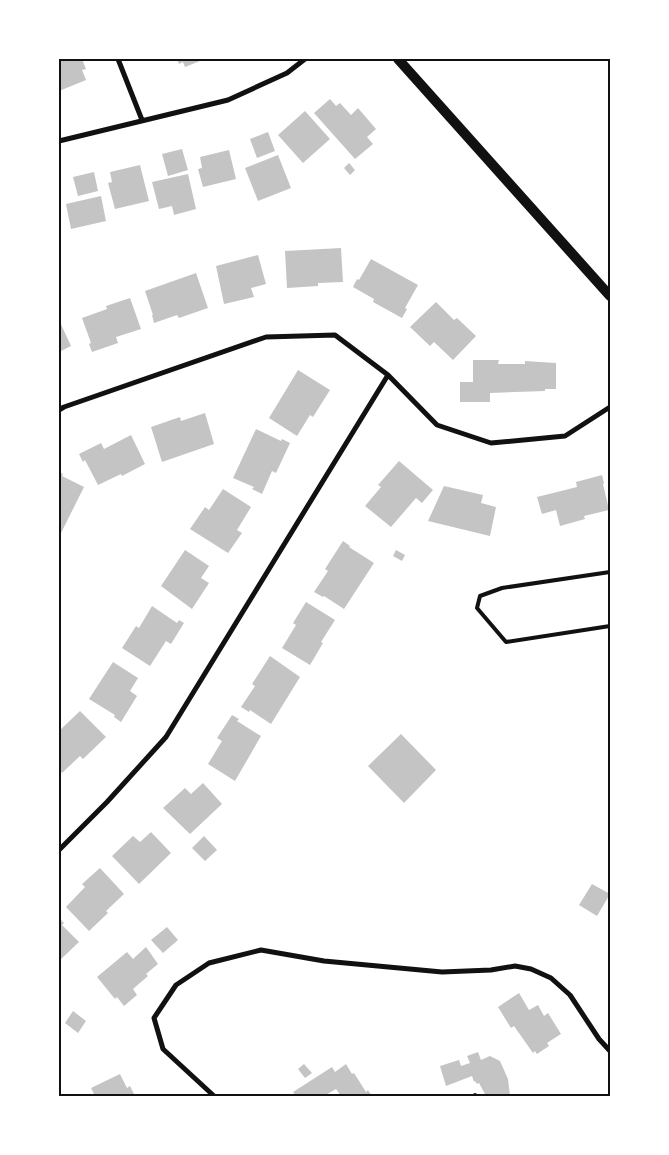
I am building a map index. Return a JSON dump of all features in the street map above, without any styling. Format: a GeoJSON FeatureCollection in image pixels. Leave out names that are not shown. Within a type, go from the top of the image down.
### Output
{"type":"FeatureCollection","features":[{"type":"Feature","properties":{"kind":"main road"},"geometry":{"type":"LineString","coordinates":[[398,59],[610,296]]}},
{"type":"Feature","properties":{"kind":"street"},"geometry":{"type":"LineString","coordinates":[[118,59],[142,120]]}},
{"type":"Feature","properties":{"kind":"street"},"geometry":{"type":"LineString","coordinates":[[59,141],[228,100],[287,73],[304,59]]}},
{"type":"Feature","properties":{"kind":"street"},"geometry":{"type":"LineString","coordinates":[[59,410],[266,337],[335,335],[388,375],[437,424],[492,443],[565,436],[610,407]]}},
{"type":"Feature","properties":{"kind":"street"},"geometry":{"type":"LineString","coordinates":[[59,850],[107,802],[166,736],[388,375]]}},
{"type":"Feature","properties":{"kind":"street"},"geometry":{"type":"LineString","coordinates":[[214,1096],[163,1049],[154,1018],[176,985],[209,963],[261,950],[324,961],[442,972],[491,970],[515,966],[531,969],[551,978],[570,995],[610,1052]]}},
{"type":"Feature","properties":{"kind":"lane"},"geometry":{"type":"LineString","coordinates":[[610,572],[502,588],[480,596],[476,608],[506,642],[610,626]]}},
{"type":"Feature","properties":{"kind":"building"},"geometry":{"type":"Polygon","coordinates":[[[59,59],[82,59],[86,69],[82,70],[86,80],[59,91],[59,59]]]}},
{"type":"Feature","properties":{"kind":"building"},"geometry":{"type":"Polygon","coordinates":[[[177,59],[199,59],[200,61],[185,67],[183,62],[179,64],[177,59]]]}},
{"type":"Feature","properties":{"kind":"building"},"geometry":{"type":"Polygon","coordinates":[[[330,99],[336,106],[340,103],[351,115],[358,108],[376,129],[367,137],[373,144],[355,159],[314,113],[330,99]]]}},
{"type":"Feature","properties":{"kind":"building"},"geometry":{"type":"Polygon","coordinates":[[[305,111],[330,139],[303,163],[278,135],[305,111]]]}},
{"type":"Feature","properties":{"kind":"building"},"geometry":{"type":"Polygon","coordinates":[[[268,132],[275,151],[257,158],[250,139],[268,132]]]}},
{"type":"Feature","properties":{"kind":"building"},"geometry":{"type":"Polygon","coordinates":[[[182,149],[188,170],[168,176],[162,154],[182,149]]]}},
{"type":"Feature","properties":{"kind":"building"},"geometry":{"type":"Polygon","coordinates":[[[229,150],[236,179],[203,187],[198,169],[202,168],[200,157],[229,150]]]}},
{"type":"Feature","properties":{"kind":"building"},"geometry":{"type":"Polygon","coordinates":[[[278,155],[291,188],[258,201],[245,168],[278,155]]]}},
{"type":"Feature","properties":{"kind":"building"},"geometry":{"type":"Polygon","coordinates":[[[349,163],[355,170],[350,175],[344,168],[349,163]]]}},
{"type":"Feature","properties":{"kind":"building"},"geometry":{"type":"Polygon","coordinates":[[[140,165],[149,201],[115,209],[108,183],[112,182],[110,172],[140,165]]]}},
{"type":"Feature","properties":{"kind":"building"},"geometry":{"type":"Polygon","coordinates":[[[94,172],[98,191],[78,196],[73,177],[94,172]]]}},
{"type":"Feature","properties":{"kind":"building"},"geometry":{"type":"Polygon","coordinates":[[[188,174],[196,209],[174,215],[172,206],[159,209],[152,182],[188,174]]]}},
{"type":"Feature","properties":{"kind":"building"},"geometry":{"type":"Polygon","coordinates":[[[101,196],[106,221],[71,229],[66,204],[101,196]]]}},
{"type":"Feature","properties":{"kind":"building"},"geometry":{"type":"Polygon","coordinates":[[[341,248],[343,282],[318,283],[318,286],[287,288],[285,251],[341,248]]]}},
{"type":"Feature","properties":{"kind":"building"},"geometry":{"type":"Polygon","coordinates":[[[258,255],[266,284],[251,288],[254,297],[224,304],[216,266],[258,255]]]}},
{"type":"Feature","properties":{"kind":"building"},"geometry":{"type":"Polygon","coordinates":[[[371,259],[418,285],[405,308],[407,309],[402,318],[373,302],[374,299],[353,287],[371,259]]]}},
{"type":"Feature","properties":{"kind":"building"},"geometry":{"type":"Polygon","coordinates":[[[196,273],[208,308],[179,318],[177,315],[154,323],[145,291],[196,273]]]}},
{"type":"Feature","properties":{"kind":"building"},"geometry":{"type":"Polygon","coordinates":[[[130,298],[141,329],[116,337],[118,343],[92,352],[89,344],[91,343],[82,318],[107,309],[106,306],[130,298]]]}},
{"type":"Feature","properties":{"kind":"building"},"geometry":{"type":"Polygon","coordinates":[[[436,302],[454,320],[457,318],[476,336],[453,360],[434,342],[430,346],[410,327],[436,302]]]}},
{"type":"Feature","properties":{"kind":"building"},"geometry":{"type":"Polygon","coordinates":[[[59,320],[71,346],[59,352],[59,320]]]}},
{"type":"Feature","properties":{"kind":"building"},"geometry":{"type":"Polygon","coordinates":[[[473,360],[499,360],[498,364],[525,364],[525,361],[556,363],[556,389],[490,393],[490,402],[460,402],[460,382],[473,382],[473,360]]]}},
{"type":"Feature","properties":{"kind":"building"},"geometry":{"type":"Polygon","coordinates":[[[298,370],[330,390],[313,417],[310,415],[297,436],[269,418],[298,370]]]}},
{"type":"Feature","properties":{"kind":"building"},"geometry":{"type":"Polygon","coordinates":[[[205,413],[214,444],[162,462],[151,427],[180,417],[181,421],[205,413]]]}},
{"type":"Feature","properties":{"kind":"building"},"geometry":{"type":"Polygon","coordinates":[[[256,429],[281,441],[282,439],[290,443],[276,473],[272,471],[262,494],[252,489],[254,487],[233,478],[256,429]]]}},
{"type":"Feature","properties":{"kind":"building"},"geometry":{"type":"Polygon","coordinates":[[[131,435],[145,464],[122,476],[121,474],[98,485],[85,460],[83,462],[79,454],[101,443],[104,449],[131,435]]]}},
{"type":"Feature","properties":{"kind":"building"},"geometry":{"type":"Polygon","coordinates":[[[399,461],[433,490],[422,503],[416,498],[391,527],[365,506],[381,487],[378,485],[399,461]]]}},
{"type":"Feature","properties":{"kind":"building"},"geometry":{"type":"Polygon","coordinates":[[[59,472],[63,474],[62,476],[84,487],[59,537],[59,472]]]}},
{"type":"Feature","properties":{"kind":"building"},"geometry":{"type":"Polygon","coordinates":[[[602,475],[609,510],[584,516],[585,519],[560,526],[556,510],[542,514],[537,497],[577,487],[576,482],[602,475]]]}},
{"type":"Feature","properties":{"kind":"building"},"geometry":{"type":"Polygon","coordinates":[[[444,486],[483,495],[481,503],[496,507],[490,536],[428,521],[444,486]]]}},
{"type":"Feature","properties":{"kind":"building"},"geometry":{"type":"Polygon","coordinates":[[[223,489],[251,507],[237,530],[242,533],[228,553],[190,529],[205,507],[209,510],[223,489]]]}},
{"type":"Feature","properties":{"kind":"building"},"geometry":{"type":"Polygon","coordinates":[[[343,541],[374,563],[344,609],[314,592],[328,571],[325,569],[343,541]]]}},
{"type":"Feature","properties":{"kind":"building"},"geometry":{"type":"Polygon","coordinates":[[[185,550],[209,566],[201,578],[209,583],[192,609],[161,586],[185,550]]]}},
{"type":"Feature","properties":{"kind":"building"},"geometry":{"type":"Polygon","coordinates":[[[396,550],[405,555],[402,561],[393,556],[396,550]]]}},
{"type":"Feature","properties":{"kind":"building"},"geometry":{"type":"Polygon","coordinates":[[[306,602],[335,620],[321,642],[323,643],[310,665],[282,648],[296,625],[293,623],[306,602]]]}},
{"type":"Feature","properties":{"kind":"building"},"geometry":{"type":"Polygon","coordinates":[[[152,606],[177,623],[179,620],[184,623],[171,644],[166,641],[150,666],[122,648],[136,626],[139,628],[152,606]]]}},
{"type":"Feature","properties":{"kind":"building"},"geometry":{"type":"Polygon","coordinates":[[[270,656],[300,677],[271,724],[250,710],[249,712],[241,707],[255,686],[252,684],[270,656]]]}},
{"type":"Feature","properties":{"kind":"building"},"geometry":{"type":"Polygon","coordinates":[[[113,662],[138,678],[130,691],[137,696],[121,722],[114,717],[115,715],[89,699],[113,662]]]}},
{"type":"Feature","properties":{"kind":"building"},"geometry":{"type":"Polygon","coordinates":[[[80,711],[106,737],[83,759],[80,756],[62,773],[59,769],[59,731],[80,711]]]}},
{"type":"Feature","properties":{"kind":"building"},"geometry":{"type":"Polygon","coordinates":[[[232,715],[239,719],[237,721],[261,736],[235,781],[208,764],[222,741],[217,738],[232,715]]]}},
{"type":"Feature","properties":{"kind":"building"},"geometry":{"type":"Polygon","coordinates":[[[401,734],[436,770],[404,803],[368,766],[401,734]]]}},
{"type":"Feature","properties":{"kind":"building"},"geometry":{"type":"Polygon","coordinates":[[[203,783],[222,804],[190,834],[163,808],[185,788],[191,794],[203,783]]]}},
{"type":"Feature","properties":{"kind":"building"},"geometry":{"type":"Polygon","coordinates":[[[151,832],[171,853],[139,884],[112,856],[133,836],[140,842],[151,832]]]}},
{"type":"Feature","properties":{"kind":"building"},"geometry":{"type":"Polygon","coordinates":[[[204,836],[217,850],[205,861],[192,848],[204,836]]]}},
{"type":"Feature","properties":{"kind":"building"},"geometry":{"type":"Polygon","coordinates":[[[100,868],[124,894],[89,931],[66,907],[85,887],[82,884],[100,868]]]}},
{"type":"Feature","properties":{"kind":"building"},"geometry":{"type":"Polygon","coordinates":[[[592,884],[610,894],[597,916],[579,905],[592,884]]]}},
{"type":"Feature","properties":{"kind":"building"},"geometry":{"type":"Polygon","coordinates":[[[59,918],[64,923],[62,925],[79,942],[59,961],[59,918]]]}},
{"type":"Feature","properties":{"kind":"building"},"geometry":{"type":"Polygon","coordinates":[[[167,927],[178,940],[163,953],[151,940],[167,927]]]}},
{"type":"Feature","properties":{"kind":"building"},"geometry":{"type":"Polygon","coordinates":[[[146,947],[158,964],[133,989],[137,995],[124,1006],[117,997],[115,999],[97,977],[127,952],[133,959],[146,947]]]}},
{"type":"Feature","properties":{"kind":"building"},"geometry":{"type":"Polygon","coordinates":[[[519,993],[529,1010],[538,1005],[544,1016],[548,1013],[561,1034],[547,1043],[549,1046],[537,1054],[535,1051],[533,1053],[514,1026],[511,1028],[498,1007],[519,993]]]}},
{"type":"Feature","properties":{"kind":"building"},"geometry":{"type":"Polygon","coordinates":[[[73,1011],[86,1021],[78,1033],[65,1023],[73,1011]]]}},
{"type":"Feature","properties":{"kind":"building"},"geometry":{"type":"Polygon","coordinates":[[[478,1052],[481,1060],[490,1056],[500,1061],[508,1079],[510,1096],[486,1096],[479,1083],[474,1082],[472,1076],[446,1086],[440,1066],[459,1060],[461,1066],[470,1063],[467,1056],[478,1052]]]}},
{"type":"Feature","properties":{"kind":"building"},"geometry":{"type":"Polygon","coordinates":[[[304,1064],[312,1073],[305,1078],[298,1069],[304,1064]]]}},
{"type":"Feature","properties":{"kind":"building"},"geometry":{"type":"Polygon","coordinates":[[[346,1064],[366,1092],[368,1090],[372,1096],[341,1096],[336,1089],[324,1096],[296,1096],[293,1092],[332,1067],[335,1072],[346,1064]]]}},
{"type":"Feature","properties":{"kind":"building"},"geometry":{"type":"Polygon","coordinates":[[[120,1074],[127,1088],[130,1086],[135,1096],[95,1096],[91,1088],[120,1074]]]}}]}
